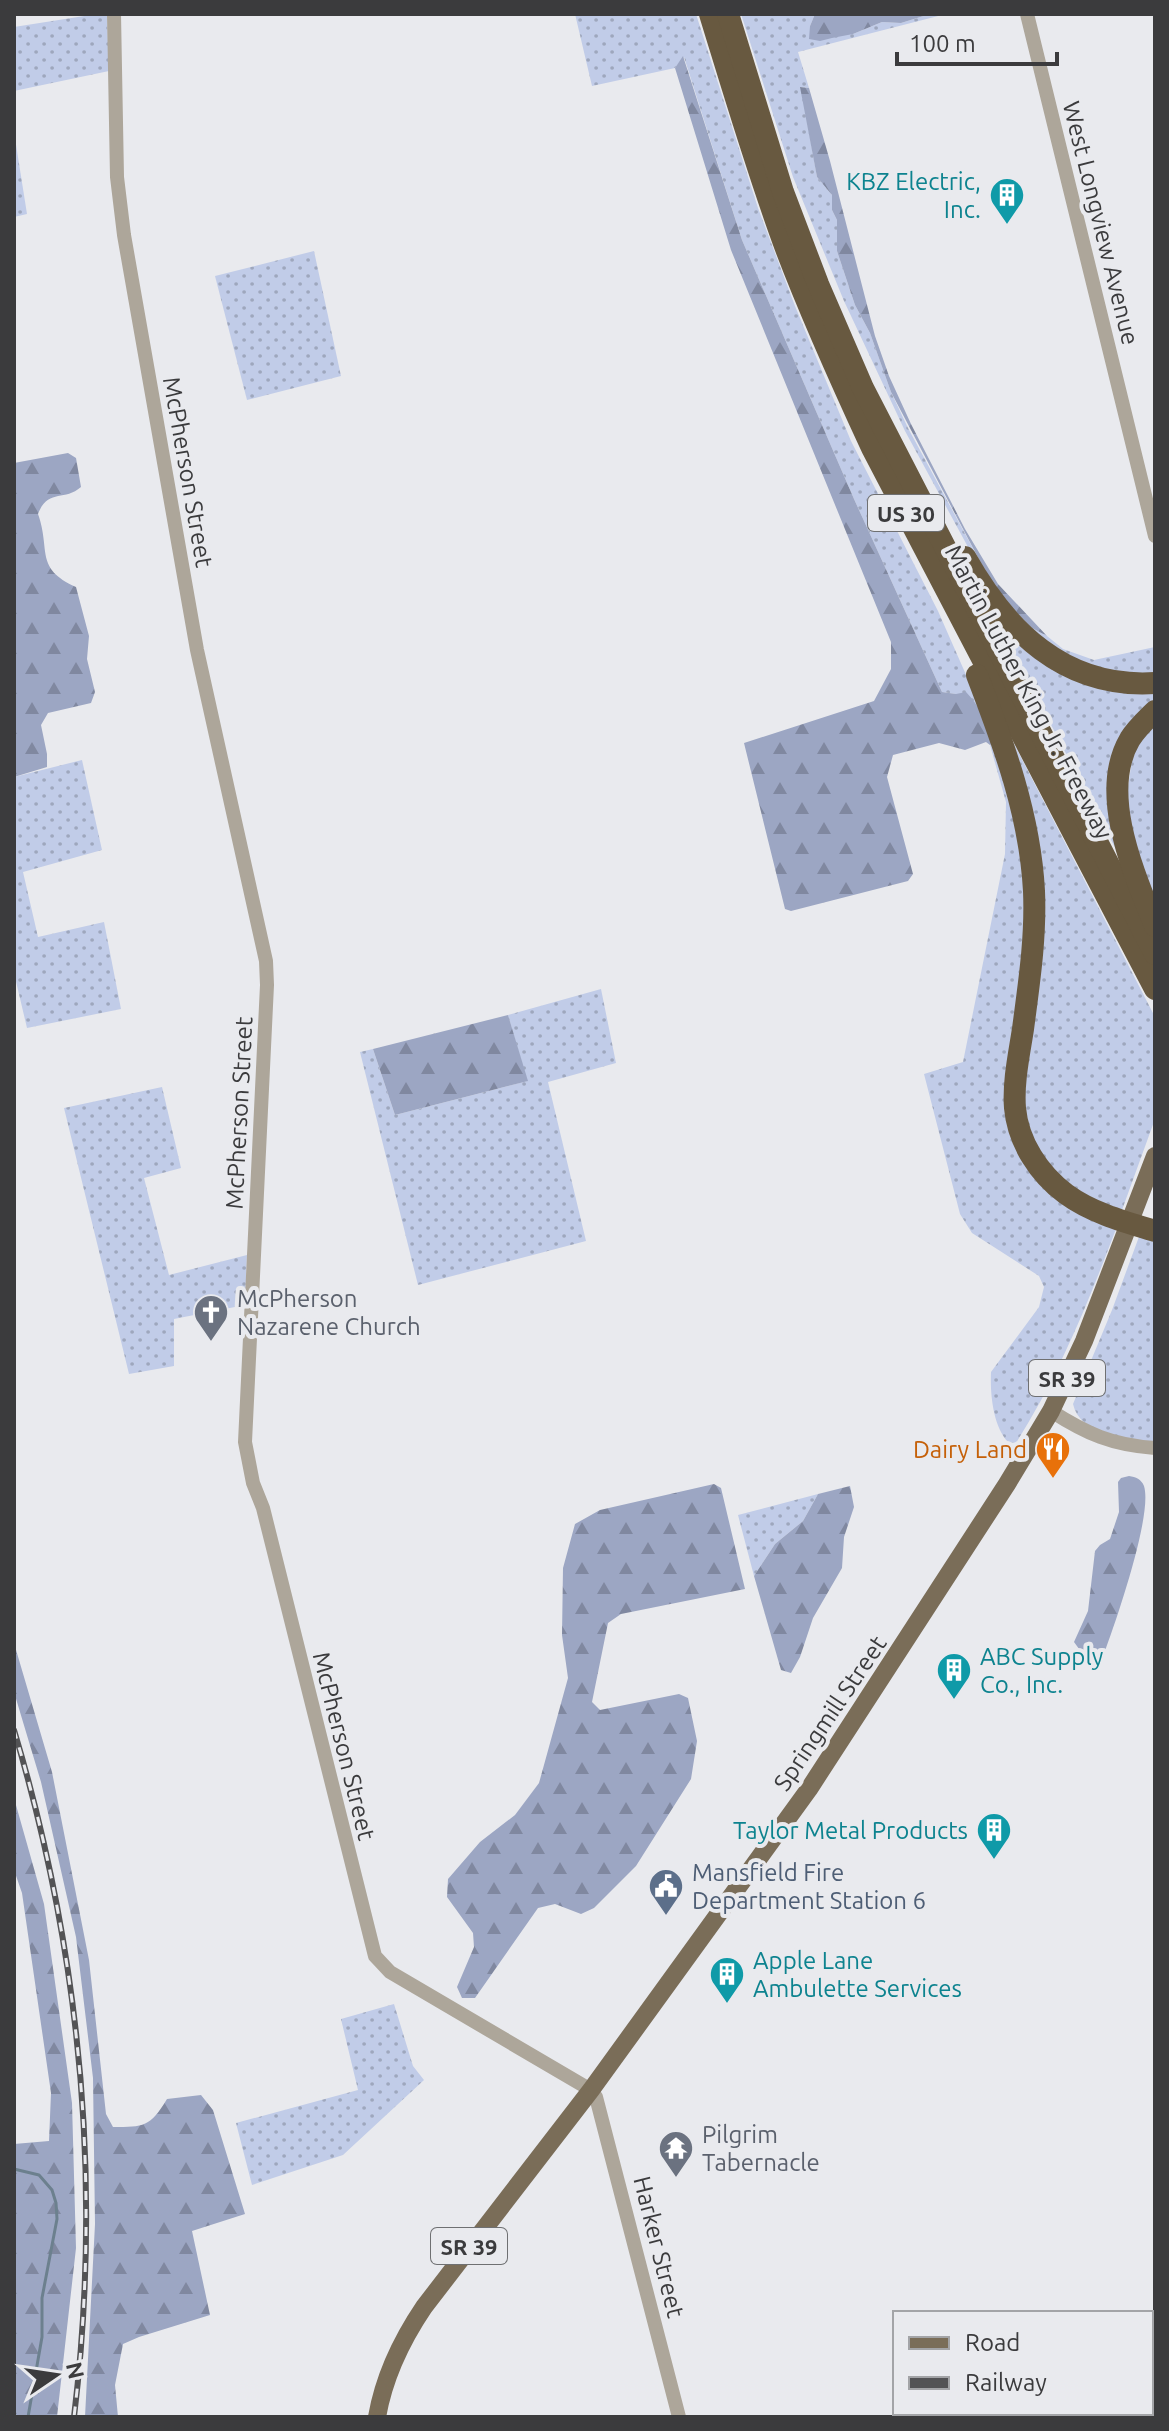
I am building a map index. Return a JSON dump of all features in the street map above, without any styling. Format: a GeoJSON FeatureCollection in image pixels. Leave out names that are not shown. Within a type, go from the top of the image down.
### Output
{"type":"FeatureCollection","features":[{"type":"Feature","properties":{"kind":"highway","name":"Martin Luther King Jr. Freeway"},"geometry":{"type":"LineString","coordinates":[[710,14],[784,245],[847,394],[1155,989]]}},
{"type":"Feature","properties":{"kind":"highway","name":"Martin Luther King Jr. Freeway"},"geometry":{"type":"LineString","coordinates":[[728,14],[783,192],[818,284],[876,415],[1155,954]]}},
{"type":"Feature","properties":{"kind":"highway"},"geometry":{"type":"LineString","coordinates":[[783,192],[806,231],[879,398],[963,554],[996,608],[1021,635],[1046,654],[1071,667],[1106,680],[1155,683]]}},
{"type":"Feature","properties":{"kind":"highway"},"geometry":{"type":"LineString","coordinates":[[847,394],[859,440],[971,661],[1002,742],[1024,814],[1032,863],[1033,959],[1015,1090],[1018,1126],[1026,1148],[1054,1184],[1082,1204],[1155,1231]]}},
{"type":"Feature","properties":{"kind":"highway"},"geometry":{"type":"LineString","coordinates":[[1155,711],[1131,737],[1120,762],[1117,779],[1124,839],[1155,926]]}},
{"type":"Feature","properties":{"kind":"main road","name":"Springmill Street"},"geometry":{"type":"LineString","coordinates":[[377,2417],[392,2364],[417,2317],[591,2090],[809,1789],[1012,1476],[1051,1411],[1096,1314],[1155,1156]]}},
{"type":"Feature","properties":{"kind":"street","name":"McPherson Street"},"geometry":{"type":"LineString","coordinates":[[114,14],[116,168],[124,235],[199,659],[267,972],[245,1442],[248,1463],[263,1508],[375,1956],[390,1972],[591,2090]]}},
{"type":"Feature","properties":{"kind":"street","name":"West Longview Avenue"},"geometry":{"type":"LineString","coordinates":[[1027,14],[1155,536]]}},
{"type":"Feature","properties":{"kind":"street"},"geometry":{"type":"LineString","coordinates":[[1051,1411],[1086,1433],[1108,1441],[1155,1448]]}},
{"type":"Feature","properties":{"kind":"street","name":"Harker Street"},"geometry":{"type":"LineString","coordinates":[[591,2090],[601,2111],[679,2417]]}},
{"type":"Feature","properties":{"kind":"shaded area"},"geometry":{"type":"Polygon","coordinates":[[[107,14],[109,71],[14,91],[14,27],[107,14]]]}},
{"type":"Feature","properties":{"kind":"shaded area"},"geometry":{"type":"Polygon","coordinates":[[[575,14],[696,14],[758,208],[795,306],[851,441],[938,611],[985,718],[956,694],[942,692],[854,499],[742,240],[684,57],[675,68],[592,86],[575,14]]]}},
{"type":"Feature","properties":{"kind":"shaded area"},"geometry":{"type":"Polygon","coordinates":[[[741,14],[815,14],[810,26],[853,34],[882,22],[901,23],[930,14],[946,14],[798,52],[809,88],[801,87],[817,177],[832,195],[832,210],[837,220],[837,251],[855,305],[870,333],[891,392],[983,567],[1032,628],[1063,649],[1094,660],[1155,647],[1155,677],[1108,674],[1048,648],[981,571],[905,431],[844,301],[793,177],[741,14]]]}},
{"type":"Feature","properties":{"kind":"shaded area"},"geometry":{"type":"Polygon","coordinates":[[[14,132],[27,214],[14,217],[14,132]]]}},
{"type":"Feature","properties":{"kind":"shaded area"},"geometry":{"type":"Polygon","coordinates":[[[314,251],[341,376],[247,400],[215,276],[314,251]]]}},
{"type":"Feature","properties":{"kind":"shaded area"},"geometry":{"type":"Polygon","coordinates":[[[998,623],[1010,633],[1155,689],[1155,702],[1131,726],[1123,863],[998,623]]]}},
{"type":"Feature","properties":{"kind":"shaded area"},"geometry":{"type":"Polygon","coordinates":[[[1155,719],[1155,901],[1135,848],[1125,806],[1134,747],[1155,719]]]}},
{"type":"Feature","properties":{"kind":"shaded area"},"geometry":{"type":"Polygon","coordinates":[[[1011,738],[1155,1017],[1155,1119],[1122,1210],[1079,1194],[1036,1151],[1021,1096],[1039,955],[1011,738]]]}},
{"type":"Feature","properties":{"kind":"shaded area"},"geometry":{"type":"Polygon","coordinates":[[[995,743],[1026,864],[1015,1141],[1116,1229],[1072,1338],[1016,1443],[1008,1442],[996,1419],[991,1372],[1039,1307],[1044,1287],[1039,1276],[972,1233],[960,1214],[924,1074],[963,1062],[1005,854],[1006,802],[990,745],[995,743]]]}},
{"type":"Feature","properties":{"kind":"shaded area"},"geometry":{"type":"Polygon","coordinates":[[[82,760],[102,850],[23,872],[38,937],[104,922],[121,1009],[27,1028],[14,973],[14,777],[82,760]]]}},
{"type":"Feature","properties":{"kind":"shaded area"},"geometry":{"type":"Polygon","coordinates":[[[601,989],[616,1063],[548,1082],[586,1241],[418,1285],[360,1052],[373,1049],[395,1115],[527,1081],[508,1015],[601,989]]]}},
{"type":"Feature","properties":{"kind":"shaded area"},"geometry":{"type":"Polygon","coordinates":[[[162,1087],[181,1168],[144,1178],[169,1275],[247,1255],[245,1305],[174,1319],[174,1366],[129,1374],[64,1108],[162,1087]]]}},
{"type":"Feature","properties":{"kind":"shaded area"},"geometry":{"type":"Polygon","coordinates":[[[1140,1234],[1155,1239],[1155,1442],[1119,1437],[1095,1429],[1077,1415],[1073,1404],[1140,1234]]]}},
{"type":"Feature","properties":{"kind":"shaded area"},"geometry":{"type":"Polygon","coordinates":[[[818,1494],[803,1521],[775,1544],[754,1576],[738,1515],[818,1494]]]}},
{"type":"Feature","properties":{"kind":"shaded area"},"geometry":{"type":"Polygon","coordinates":[[[394,2004],[413,2066],[424,2080],[343,2155],[252,2185],[236,2123],[358,2090],[341,2019],[394,2004]]]}},
{"type":"Feature","properties":{"kind":"green space"},"geometry":{"type":"Polygon","coordinates":[[[815,14],[930,14],[901,23],[882,22],[853,34],[820,41],[809,39],[815,14]]]}},
{"type":"Feature","properties":{"kind":"green space"},"geometry":{"type":"Polygon","coordinates":[[[683,56],[742,240],[854,499],[942,692],[966,692],[979,710],[994,743],[990,745],[986,742],[965,750],[939,743],[893,755],[887,777],[913,874],[908,881],[791,911],[785,909],[744,743],[874,701],[891,669],[891,642],[731,250],[675,68],[683,56]]]}},
{"type":"Feature","properties":{"kind":"green space"},"geometry":{"type":"Polygon","coordinates":[[[800,87],[809,88],[875,336],[889,376],[965,529],[998,584],[1047,636],[1032,628],[1005,601],[983,567],[891,392],[870,333],[855,305],[837,251],[837,220],[832,210],[832,195],[817,177],[800,87]]]}},
{"type":"Feature","properties":{"kind":"green space"},"geometry":{"type":"Polygon","coordinates":[[[68,453],[76,458],[81,487],[47,501],[38,514],[49,565],[54,573],[76,587],[89,636],[87,659],[95,692],[91,703],[48,713],[41,725],[47,767],[14,777],[14,463],[68,453]]]}},
{"type":"Feature","properties":{"kind":"green space"},"geometry":{"type":"Polygon","coordinates":[[[508,1015],[528,1081],[395,1115],[373,1049],[508,1015]]]}},
{"type":"Feature","properties":{"kind":"green space"},"geometry":{"type":"Polygon","coordinates":[[[1129,1476],[1138,1479],[1144,1486],[1139,1543],[1105,1651],[1097,1658],[1082,1653],[1074,1642],[1088,1611],[1095,1551],[1110,1539],[1119,1512],[1118,1482],[1129,1476]]]}},
{"type":"Feature","properties":{"kind":"green space"},"geometry":{"type":"Polygon","coordinates":[[[714,1484],[721,1488],[745,1589],[621,1614],[608,1623],[592,1702],[600,1710],[679,1694],[688,1698],[697,1741],[691,1779],[636,1866],[594,1908],[581,1914],[555,1904],[538,1908],[475,1998],[462,1998],[457,1987],[474,1947],[473,1933],[447,1897],[448,1879],[480,1842],[515,1815],[539,1783],[568,1678],[562,1635],[563,1568],[575,1524],[600,1510],[714,1484]]]}},
{"type":"Feature","properties":{"kind":"green space"},"geometry":{"type":"Polygon","coordinates":[[[850,1486],[854,1507],[844,1537],[842,1568],[813,1618],[800,1657],[791,1673],[781,1670],[754,1576],[775,1544],[803,1521],[818,1494],[850,1486]]]}},
{"type":"Feature","properties":{"kind":"green space"},"geometry":{"type":"Polygon","coordinates":[[[14,1643],[52,1772],[89,1960],[106,2114],[113,2127],[139,2126],[151,2120],[167,2099],[201,2095],[213,2110],[245,2214],[192,2231],[210,2315],[123,2344],[115,2385],[118,2417],[85,2417],[95,2224],[93,2078],[76,1937],[41,1782],[14,1692],[14,1643]]]}},
{"type":"Feature","properties":{"kind":"green space"},"geometry":{"type":"Polygon","coordinates":[[[14,1798],[44,1904],[72,2103],[76,2248],[57,2417],[14,2417],[14,2144],[49,2141],[51,2093],[22,1893],[14,1870],[14,1798]]]}},
{"type":"Feature","properties":{"kind":"waterway"},"geometry":{"type":"LineString","coordinates":[[14,2169],[39,2175],[52,2190],[57,2219],[42,2298],[42,2337],[28,2417]]}},
{"type":"Feature","properties":{"kind":"railway"},"geometry":{"type":"LineString","coordinates":[[14,1730],[56,1899],[80,2070],[86,2243],[74,2417]]}},
{"type":"Feature","properties":{"kind":"place","name":"KBZ Electric, Inc."},"geometry":{"type":"Point","coordinates":[1007,226]}},
{"type":"Feature","properties":{"kind":"place","name":"McPherson Nazarene Church"},"geometry":{"type":"Point","coordinates":[211,1343]}},
{"type":"Feature","properties":{"kind":"place","name":"Dairy Land"},"geometry":{"type":"Point","coordinates":[1053,1480]}},
{"type":"Feature","properties":{"kind":"place","name":"ABC Supply Co., Inc."},"geometry":{"type":"Point","coordinates":[954,1701]}},
{"type":"Feature","properties":{"kind":"place","name":"Taylor Metal Products"},"geometry":{"type":"Point","coordinates":[994,1861]}},
{"type":"Feature","properties":{"kind":"place","name":"Mansfield Fire Department Station 6"},"geometry":{"type":"Point","coordinates":[666,1917]}},
{"type":"Feature","properties":{"kind":"place","name":"Apple Lane Ambulette Services"},"geometry":{"type":"Point","coordinates":[727,2005]}},
{"type":"Feature","properties":{"kind":"place","name":"Pilgrim Tabernacle"},"geometry":{"type":"Point","coordinates":[676,2179]}}]}
